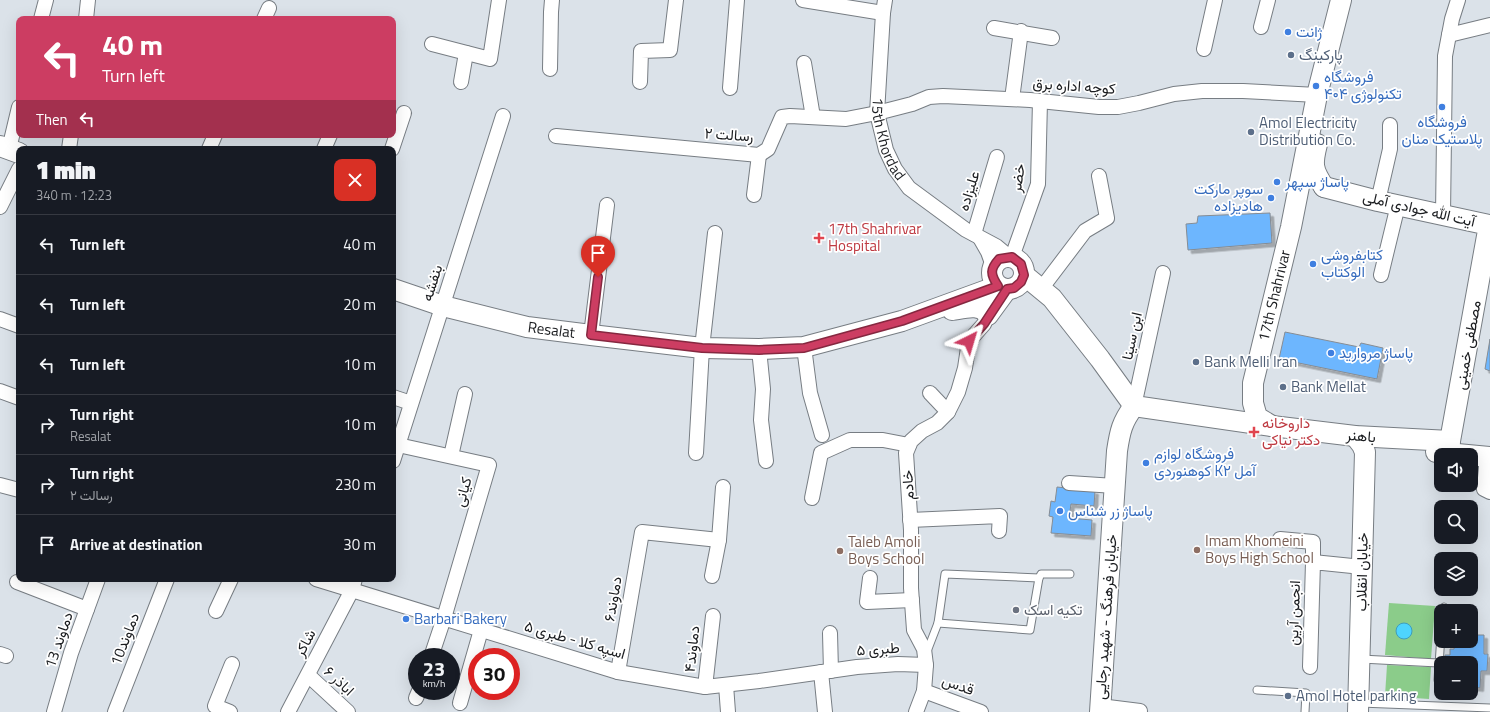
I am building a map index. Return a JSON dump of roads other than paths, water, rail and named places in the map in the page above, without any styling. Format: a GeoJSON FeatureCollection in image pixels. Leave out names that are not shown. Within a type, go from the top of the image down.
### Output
{"type":"FeatureCollection","features":[{"type":"Feature","properties":{"kind":"main road","name":"17th Shahrivar"},"geometry":{"type":"LineString","coordinates":[[1272,426],[1257,417],[1252,403],[1253,383],[1291,227],[1317,95],[1341,0]]}},
{"type":"Feature","properties":{"kind":"main road"},"geometry":{"type":"LineString","coordinates":[[1324,187],[1316,175],[1313,161],[1354,0]]}},
{"type":"Feature","properties":{"kind":"main road","name":"17th Shahrivar"},"geometry":{"type":"LineString","coordinates":[[1291,227],[1300,205],[1313,190],[1324,187]]}},
{"type":"Feature","properties":{"kind":"main road","name":"آیت الله جوادی آملی"},"geometry":{"type":"LineString","coordinates":[[1324,187],[1378,201],[1490,225]]}},
{"type":"Feature","properties":{"kind":"main road","name":"مصطفی خمینی"},"geometry":{"type":"LineString","coordinates":[[1450,447],[1490,225]]}},
{"type":"Feature","properties":{"kind":"main road"},"geometry":{"type":"LineString","coordinates":[[1024,275],[1021,282],[1014,288],[1002,288],[992,277],[1004,260],[1021,264],[1024,275],[1052,298],[1100,359],[1134,406]]}},
{"type":"Feature","properties":{"kind":"main road"},"geometry":{"type":"LineString","coordinates":[[988,315],[1002,288]]}},
{"type":"Feature","properties":{"kind":"main road","name":"Resalat"},"geometry":{"type":"LineString","coordinates":[[396,290],[443,306],[527,327],[702,348],[759,350],[804,348],[902,321],[1002,288]]}},
{"type":"Feature","properties":{"kind":"main road","name":"Resalat"},"geometry":{"type":"LineString","coordinates":[[902,321],[921,320],[951,310],[972,307],[978,307],[985,310],[988,315]]}},
{"type":"Feature","properties":{"kind":"main road"},"geometry":{"type":"LineString","coordinates":[[1216,418],[1232,411],[1244,398],[1253,383]]}},
{"type":"Feature","properties":{"kind":"main road","name":"باهنر"},"geometry":{"type":"LineString","coordinates":[[1134,406],[1272,426],[1450,447]]}},
{"type":"Feature","properties":{"kind":"main road","name":"خیابان فرهنگ - شهید رجایی"},"geometry":{"type":"LineString","coordinates":[[1100,709],[1119,437],[1124,420],[1134,406]]}},
{"type":"Feature","properties":{"kind":"main road","name":"خیابان انقلاب"},"geometry":{"type":"LineString","coordinates":[[1355,436],[1365,452],[1358,708]]}},
{"type":"Feature","properties":{"kind":"main road"},"geometry":{"type":"LineString","coordinates":[[1365,460],[1369,453],[1375,449],[1390,448],[1450,447],[1488,456]]}},
{"type":"Feature","properties":{"kind":"street"},"geometry":{"type":"LineString","coordinates":[[42,16],[46,0]]}},
{"type":"Feature","properties":{"kind":"street"},"geometry":{"type":"LineString","coordinates":[[86,16],[88,0]]}},
{"type":"Feature","properties":{"kind":"street"},"geometry":{"type":"LineString","coordinates":[[432,44],[490,59],[498,0]]}},
{"type":"Feature","properties":{"kind":"street"},"geometry":{"type":"LineString","coordinates":[[550,69],[552,0]]}},
{"type":"Feature","properties":{"kind":"street"},"geometry":{"type":"LineString","coordinates":[[640,82],[641,51],[670,50],[676,0]]}},
{"type":"Feature","properties":{"kind":"street"},"geometry":{"type":"LineString","coordinates":[[730,88],[737,0]]}},
{"type":"Feature","properties":{"kind":"street"},"geometry":{"type":"LineString","coordinates":[[803,0],[884,7]]}},
{"type":"Feature","properties":{"kind":"street"},"geometry":{"type":"LineString","coordinates":[[1204,49],[1215,0]]}},
{"type":"Feature","properties":{"kind":"street"},"geometry":{"type":"LineString","coordinates":[[1261,27],[1268,0]]}},
{"type":"Feature","properties":{"kind":"street"},"geometry":{"type":"LineString","coordinates":[[1443,215],[1445,56],[1458,0]]}},
{"type":"Feature","properties":{"kind":"street","name":"15th Khordad"},"geometry":{"type":"LineString","coordinates":[[884,7],[877,113],[886,150],[895,169],[909,188],[977,236],[996,246],[1004,260]]}},
{"type":"Feature","properties":{"kind":"street"},"geometry":{"type":"LineString","coordinates":[[1449,35],[1490,25]]}},
{"type":"Feature","properties":{"kind":"street"},"geometry":{"type":"LineString","coordinates":[[994,28],[1021,31],[1052,38]]}},
{"type":"Feature","properties":{"kind":"street"},"geometry":{"type":"LineString","coordinates":[[1012,99],[1021,31]]}},
{"type":"Feature","properties":{"kind":"street"},"geometry":{"type":"LineString","coordinates":[[461,82],[466,53]]}},
{"type":"Feature","properties":{"kind":"street"},"geometry":{"type":"LineString","coordinates":[[804,63],[813,117]]}},
{"type":"Feature","properties":{"kind":"street","name":"کوچه اداره برق"},"geometry":{"type":"LineString","coordinates":[[877,113],[929,98],[943,96],[1012,99],[1098,107],[1118,107],[1174,94],[1202,91],[1251,91],[1317,95]]}},
{"type":"Feature","properties":{"kind":"street","name":"خضر"},"geometry":{"type":"LineString","coordinates":[[1004,260],[1038,184],[1040,101]]}},
{"type":"Feature","properties":{"kind":"street"},"geometry":{"type":"LineString","coordinates":[[396,137],[404,113]]}},
{"type":"Feature","properties":{"kind":"street","name":"رسالت ۲"},"geometry":{"type":"LineString","coordinates":[[556,136],[759,155],[768,149],[782,117],[790,116],[846,119],[877,113]]}},
{"type":"Feature","properties":{"kind":"street","name":"بنفشه"},"geometry":{"type":"LineString","coordinates":[[396,451],[503,116]]}},
{"type":"Feature","properties":{"kind":"street"},"geometry":{"type":"LineString","coordinates":[[9,150],[16,120]]}},
{"type":"Feature","properties":{"kind":"street"},"geometry":{"type":"LineString","coordinates":[[1378,201],[1390,149],[1390,125]]}},
{"type":"Feature","properties":{"kind":"street"},"geometry":{"type":"LineString","coordinates":[[754,195],[759,155]]}},
{"type":"Feature","properties":{"kind":"street","name":"علیزاده"},"geometry":{"type":"LineString","coordinates":[[977,236],[997,157]]}},
{"type":"Feature","properties":{"kind":"street"},"geometry":{"type":"LineString","coordinates":[[0,207],[16,175]]}},
{"type":"Feature","properties":{"kind":"street"},"geometry":{"type":"LineString","coordinates":[[1041,289],[1085,231],[1107,218],[1099,176]]}},
{"type":"Feature","properties":{"kind":"street"},"geometry":{"type":"LineString","coordinates":[[591,335],[607,205]]}},
{"type":"Feature","properties":{"kind":"street"},"geometry":{"type":"LineString","coordinates":[[1381,275],[1398,205]]}},
{"type":"Feature","properties":{"kind":"street"},"geometry":{"type":"LineString","coordinates":[[696,453],[702,348],[715,233]]}},
{"type":"Feature","properties":{"kind":"street","name":"ابن سینا"},"geometry":{"type":"LineString","coordinates":[[1134,406],[1163,273]]}},
{"type":"Feature","properties":{"kind":"street"},"geometry":{"type":"LineString","coordinates":[[812,498],[821,453],[850,440],[883,440],[909,445],[911,441],[922,431],[937,423],[948,412],[958,392],[965,368],[969,341],[984,324],[988,315]]}},
{"type":"Feature","properties":{"kind":"street"},"geometry":{"type":"LineString","coordinates":[[0,319],[16,325]]}},
{"type":"Feature","properties":{"kind":"street"},"geometry":{"type":"LineString","coordinates":[[804,348],[810,393],[822,436]]}},
{"type":"Feature","properties":{"kind":"street"},"geometry":{"type":"LineString","coordinates":[[759,350],[763,389],[761,420],[766,461]]}},
{"type":"Feature","properties":{"kind":"street"},"geometry":{"type":"LineString","coordinates":[[0,391],[16,397]]}},
{"type":"Feature","properties":{"kind":"street"},"geometry":{"type":"LineString","coordinates":[[930,393],[948,412]]}},
{"type":"Feature","properties":{"kind":"street"},"geometry":{"type":"LineString","coordinates":[[450,456],[465,394]]}},
{"type":"Feature","properties":{"kind":"street"},"geometry":{"type":"LineString","coordinates":[[396,398],[411,404]]}},
{"type":"Feature","properties":{"kind":"street","name":"کیانی"},"geometry":{"type":"LineString","coordinates":[[398,445],[489,465],[444,618]]}},
{"type":"Feature","properties":{"kind":"street","name":"خادم"},"geometry":{"type":"LineString","coordinates":[[909,445],[906,453],[914,630],[924,649],[926,661],[924,691],[916,712]]}},
{"type":"Feature","properties":{"kind":"street"},"geometry":{"type":"LineString","coordinates":[[1488,456],[1484,489],[1490,492]]}},
{"type":"Feature","properties":{"kind":"street"},"geometry":{"type":"LineString","coordinates":[[1069,482],[1115,486]]}},
{"type":"Feature","properties":{"kind":"street"},"geometry":{"type":"LineString","coordinates":[[0,485],[16,489]]}},
{"type":"Feature","properties":{"kind":"street"},"geometry":{"type":"LineString","coordinates":[[712,576],[719,540],[723,487]]}},
{"type":"Feature","properties":{"kind":"street"},"geometry":{"type":"LineString","coordinates":[[910,520],[1000,516],[999,530]]}},
{"type":"Feature","properties":{"kind":"street","name":"دماوند۶"},"geometry":{"type":"LineString","coordinates":[[618,672],[642,532],[719,540]]}},
{"type":"Feature","properties":{"kind":"street"},"geometry":{"type":"LineString","coordinates":[[1280,539],[1313,542],[1313,562]]}},
{"type":"Feature","properties":{"kind":"street","name":"انجمن آرین"},"geometry":{"type":"LineString","coordinates":[[1310,667],[1313,562],[1362,567]]}},
{"type":"Feature","properties":{"kind":"street"},"geometry":{"type":"LineString","coordinates":[[870,578],[867,602],[912,600]]}},
{"type":"Feature","properties":{"kind":"street"},"geometry":{"type":"LineString","coordinates":[[17,582],[87,609]]}},
{"type":"Feature","properties":{"kind":"street","name":"دماوند 13"},"geometry":{"type":"LineString","coordinates":[[54,712],[71,653],[97,582]]}},
{"type":"Feature","properties":{"kind":"street","name":"دماوند10"},"geometry":{"type":"LineString","coordinates":[[115,712],[166,582]]}},
{"type":"Feature","properties":{"kind":"street"},"geometry":{"type":"LineString","coordinates":[[216,611],[230,582]]}},
{"type":"Feature","properties":{"kind":"street","name":"اسپه کلا - طبری ۵"},"geometry":{"type":"LineString","coordinates":[[339,582],[354,584],[444,618],[618,672],[705,687],[826,671]]}},
{"type":"Feature","properties":{"kind":"street","name":"شاکر"},"geometry":{"type":"LineString","coordinates":[[288,712],[354,584]]}},
{"type":"Feature","properties":{"kind":"street","name":"دماوند۴"},"geometry":{"type":"LineString","coordinates":[[705,687],[713,616]]}},
{"type":"Feature","properties":{"kind":"street"},"geometry":{"type":"LineString","coordinates":[[433,648],[444,618]]}},
{"type":"Feature","properties":{"kind":"street"},"geometry":{"type":"LineString","coordinates":[[460,703],[481,630]]}},
{"type":"Feature","properties":{"kind":"street"},"geometry":{"type":"LineString","coordinates":[[825,712],[826,671],[830,633]]}},
{"type":"Feature","properties":{"kind":"street","name":"طبری ۵"},"geometry":{"type":"LineString","coordinates":[[826,671],[926,661]]}},
{"type":"Feature","properties":{"kind":"street"},"geometry":{"type":"LineString","coordinates":[[230,712],[215,706],[232,664]]}},
{"type":"Feature","properties":{"kind":"street","name":"اباذر ۶"},"geometry":{"type":"LineString","coordinates":[[308,675],[348,712]]}},
{"type":"Feature","properties":{"kind":"street"},"geometry":{"type":"LineString","coordinates":[[726,685],[728,712]]}},
{"type":"Feature","properties":{"kind":"street","name":"قدس"},"geometry":{"type":"LineString","coordinates":[[924,691],[981,712]]}},
{"type":"Feature","properties":{"kind":"street"},"geometry":{"type":"LineString","coordinates":[[1100,709],[1140,710]]}},
{"type":"Feature","properties":{"kind":"lane"},"geometry":{"type":"LineString","coordinates":[[926,661],[938,623],[945,574],[1039,578]]}},
{"type":"Feature","properties":{"kind":"lane"},"geometry":{"type":"LineString","coordinates":[[938,623],[1030,630],[1041,574],[1070,574]]}},
{"type":"Feature","properties":{"kind":"lane"},"geometry":{"type":"LineString","coordinates":[[1360,659],[1434,663]]}},
{"type":"Feature","properties":{"kind":"lane"},"geometry":{"type":"LineString","coordinates":[[1257,690],[1306,693],[1305,712]]}},
{"type":"Feature","properties":{"kind":"lane"},"geometry":{"type":"LineString","coordinates":[[1358,708],[1490,708]]}},
{"type":"Feature","properties":{"kind":"water"},"geometry":{"type":"Polygon","coordinates":[[[1404,623],[1411,628],[1412,631],[1407,638],[1404,639],[1397,634],[1396,631],[1401,624],[1404,623]]]}},
{"type":"Feature","properties":{"kind":"place","name":"ژانت"},"geometry":{"type":"Point","coordinates":[1288,32]}},
{"type":"Feature","properties":{"kind":"place","name":"پارکینگ"},"geometry":{"type":"Point","coordinates":[1291,55]}},
{"type":"Feature","properties":{"kind":"place","name":"فروشگاه تکنولوژی ۴۰۴"},"geometry":{"type":"Point","coordinates":[1316,86]}},
{"type":"Feature","properties":{"kind":"place","name":"فروشگاه پلاستیک منان"},"geometry":{"type":"Point","coordinates":[1442,107]}},
{"type":"Feature","properties":{"kind":"place","name":"Amol Electricity Distribution Co."},"geometry":{"type":"Point","coordinates":[1251,132]}},
{"type":"Feature","properties":{"kind":"place","name":"پاساژ سپهر"},"geometry":{"type":"Point","coordinates":[1277,182]}},
{"type":"Feature","properties":{"kind":"place","name":"سوپر مارکت هادیزاده"},"geometry":{"type":"Point","coordinates":[1271,198]}},
{"type":"Feature","properties":{"kind":"place","name":"17th Shahrivar Hospital"},"geometry":{"type":"Point","coordinates":[819,238]}},
{"type":"Feature","properties":{"kind":"place","name":"کتابفروشی الوکتاب"},"geometry":{"type":"Point","coordinates":[1313,264]}},
{"type":"Feature","properties":{"kind":"place","name":"پاساژ مروارید"},"geometry":{"type":"Point","coordinates":[1331,353]}},
{"type":"Feature","properties":{"kind":"place","name":"Bank Melli Iran"},"geometry":{"type":"Point","coordinates":[1196,362]}},
{"type":"Feature","properties":{"kind":"place","name":"Bank Mellat"},"geometry":{"type":"Point","coordinates":[1283,387]}},
{"type":"Feature","properties":{"kind":"place","name":"داروخانه دکتر نیاکی"},"geometry":{"type":"Point","coordinates":[1254,432]}},
{"type":"Feature","properties":{"kind":"place","name":"فروشگاه لوازم کوهنوردی K۲ آمل"},"geometry":{"type":"Point","coordinates":[1146,463]}},
{"type":"Feature","properties":{"kind":"place","name":"پاساژ زر شناس"},"geometry":{"type":"Point","coordinates":[1060,511]}},
{"type":"Feature","properties":{"kind":"place","name":"Imam Khomeini Boys High School"},"geometry":{"type":"Point","coordinates":[1197,550]}},
{"type":"Feature","properties":{"kind":"place","name":"Taleb Amoli Boys School"},"geometry":{"type":"Point","coordinates":[840,551]}},
{"type":"Feature","properties":{"kind":"place","name":"تکیه اسک"},"geometry":{"type":"Point","coordinates":[1016,610]}},
{"type":"Feature","properties":{"kind":"place","name":"Barbari Bakery"},"geometry":{"type":"Point","coordinates":[406,619]}},
{"type":"Feature","properties":{"kind":"place","name":"Amol Hotel parking"},"geometry":{"type":"Point","coordinates":[1288,696]}}]}
